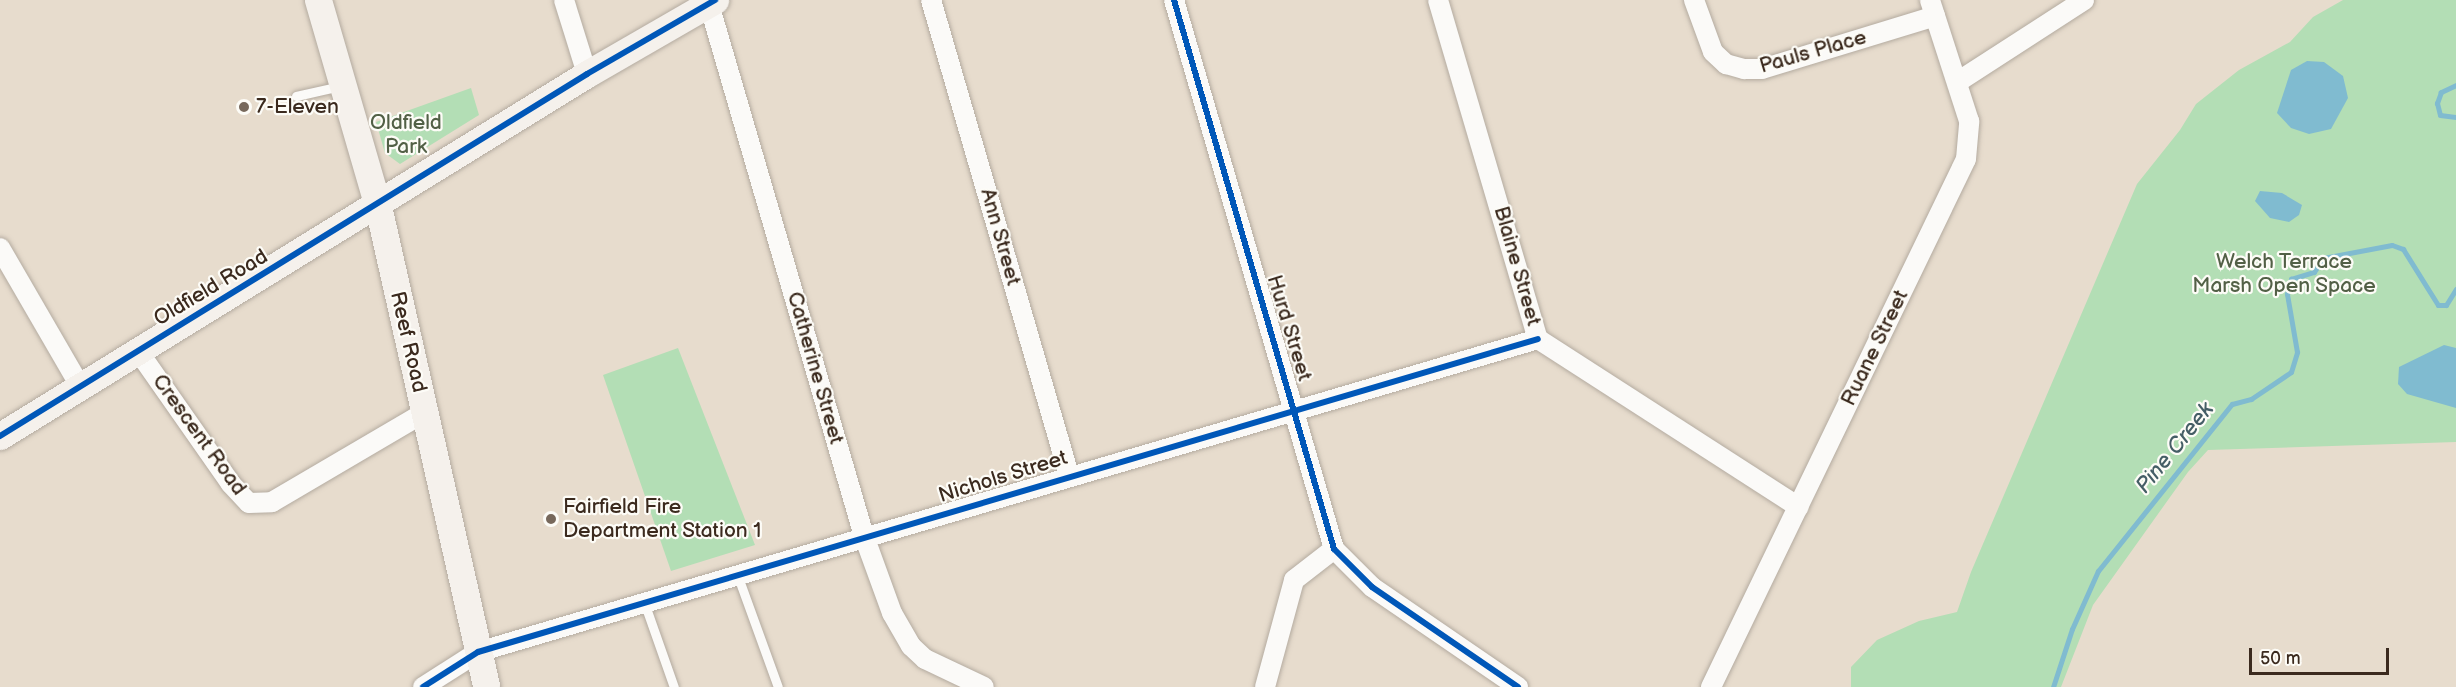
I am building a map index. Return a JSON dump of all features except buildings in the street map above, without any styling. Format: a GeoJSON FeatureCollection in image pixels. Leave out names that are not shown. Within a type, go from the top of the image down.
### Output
{"type":"FeatureCollection","features":[{"type":"Feature","properties":{"kind":"street","name":"Reef Road"},"geometry":{"type":"LineString","coordinates":[[318,0],[378,206],[486,687]]}},
{"type":"Feature","properties":{"kind":"street"},"geometry":{"type":"LineString","coordinates":[[564,0],[587,74]]}},
{"type":"Feature","properties":{"kind":"street","name":"Ann Street"},"geometry":{"type":"LineString","coordinates":[[931,0],[1069,475]]}},
{"type":"Feature","properties":{"kind":"street","name":"Hurd Street"},"geometry":{"type":"LineString","coordinates":[[1174,0],[1295,408],[1334,549],[1372,587],[1518,687]]}},
{"type":"Feature","properties":{"kind":"street","name":"Blaine Street"},"geometry":{"type":"LineString","coordinates":[[1438,0],[1538,339],[1798,507]]}},
{"type":"Feature","properties":{"kind":"street","name":"Pauls Place"},"geometry":{"type":"LineString","coordinates":[[1694,0],[1713,52],[1726,64],[1753,70],[1932,8]]}},
{"type":"Feature","properties":{"kind":"street"},"geometry":{"type":"LineString","coordinates":[[1959,81],[2084,0]]}},
{"type":"Feature","properties":{"kind":"street","name":"Oldfield Road"},"geometry":{"type":"LineString","coordinates":[[0,436],[378,206],[587,74],[712,2]]}},
{"type":"Feature","properties":{"kind":"street","name":"Catherine Street"},"geometry":{"type":"LineString","coordinates":[[712,2],[864,536],[892,613],[911,646],[939,669],[984,687]]}},
{"type":"Feature","properties":{"kind":"street","name":"Ruane Street"},"geometry":{"type":"LineString","coordinates":[[1711,687],[1966,159],[1971,135],[1959,81],[1932,8]]}},
{"type":"Feature","properties":{"kind":"street"},"geometry":{"type":"LineString","coordinates":[[0,248],[81,386]]}},
{"type":"Feature","properties":{"kind":"street","name":"Nichols Street"},"geometry":{"type":"LineString","coordinates":[[423,687],[478,652],[1295,408],[1538,339]]}},
{"type":"Feature","properties":{"kind":"street","name":"Crescent Road"},"geometry":{"type":"LineString","coordinates":[[138,351],[231,484],[249,503],[272,502],[424,413]]}},
{"type":"Feature","properties":{"kind":"street"},"geometry":{"type":"LineString","coordinates":[[1265,687],[1294,580],[1334,549]]}},
{"type":"Feature","properties":{"kind":"lane"},"geometry":{"type":"LineString","coordinates":[[296,96],[343,85]]}},
{"type":"Feature","properties":{"kind":"lane"},"geometry":{"type":"LineString","coordinates":[[737,574],[778,687]]}},
{"type":"Feature","properties":{"kind":"lane"},"geometry":{"type":"LineString","coordinates":[[644,602],[674,687]]}},
{"type":"Feature","properties":{"kind":"green space","name":"Welch Terrace Marsh Open Space"},"geometry":{"type":"Polygon","coordinates":[[[2343,0],[2456,0],[2456,442],[2208,450],[2188,472],[2093,605],[2061,687],[1851,687],[1851,667],[1877,640],[1919,621],[1957,612],[1971,572],[2137,184],[2180,130],[2196,104],[2239,70],[2290,42],[2313,17],[2343,0]]]}},
{"type":"Feature","properties":{"kind":"green space","name":"Oldfield Park"},"geometry":{"type":"Polygon","coordinates":[[[471,88],[479,115],[400,164],[385,153],[376,122],[471,88]]]}},
{"type":"Feature","properties":{"kind":"green space"},"geometry":{"type":"Polygon","coordinates":[[[678,348],[755,545],[671,571],[603,375],[678,348]]]}},
{"type":"Feature","properties":{"kind":"water"},"geometry":{"type":"Polygon","coordinates":[[[2307,61],[2324,62],[2343,76],[2348,98],[2331,129],[2309,134],[2291,128],[2277,113],[2291,70],[2307,61]]]}},
{"type":"Feature","properties":{"kind":"water"},"geometry":{"type":"Polygon","coordinates":[[[2260,191],[2282,193],[2302,205],[2299,215],[2289,222],[2270,218],[2255,201],[2260,191]]]}},
{"type":"Feature","properties":{"kind":"water"},"geometry":{"type":"Polygon","coordinates":[[[2444,345],[2456,348],[2456,408],[2407,394],[2398,384],[2399,367],[2444,345]]]}},
{"type":"Feature","properties":{"kind":"waterway","name":"Pine Creek"},"geometry":{"type":"LineString","coordinates":[[2456,85],[2441,92],[2437,103],[2440,115],[2456,117]]}},
{"type":"Feature","properties":{"kind":"waterway","name":"Pine Creek"},"geometry":{"type":"LineString","coordinates":[[2053,687],[2072,629],[2098,571],[2232,404],[2251,399],[2291,372],[2297,352],[2287,294],[2291,279],[2314,272],[2323,258],[2392,245],[2403,249],[2438,305],[2446,305],[2456,289]]}},
{"type":"Feature","properties":{"kind":"cycle path"},"geometry":{"type":"LineString","coordinates":[[0,436],[587,74],[715,0]]}},
{"type":"Feature","properties":{"kind":"cycle path"},"geometry":{"type":"LineString","coordinates":[[1174,0],[1334,549],[1372,587],[1518,687]]}},
{"type":"Feature","properties":{"kind":"cycle path"},"geometry":{"type":"LineString","coordinates":[[423,687],[478,652],[1538,339]]}},
{"type":"Feature","properties":{"kind":"place","name":"7-Eleven"},"geometry":{"type":"Point","coordinates":[244,107]}},
{"type":"Feature","properties":{"kind":"place","name":"Fairfield Fire Department Station 1"},"geometry":{"type":"Point","coordinates":[551,519]}}]}
